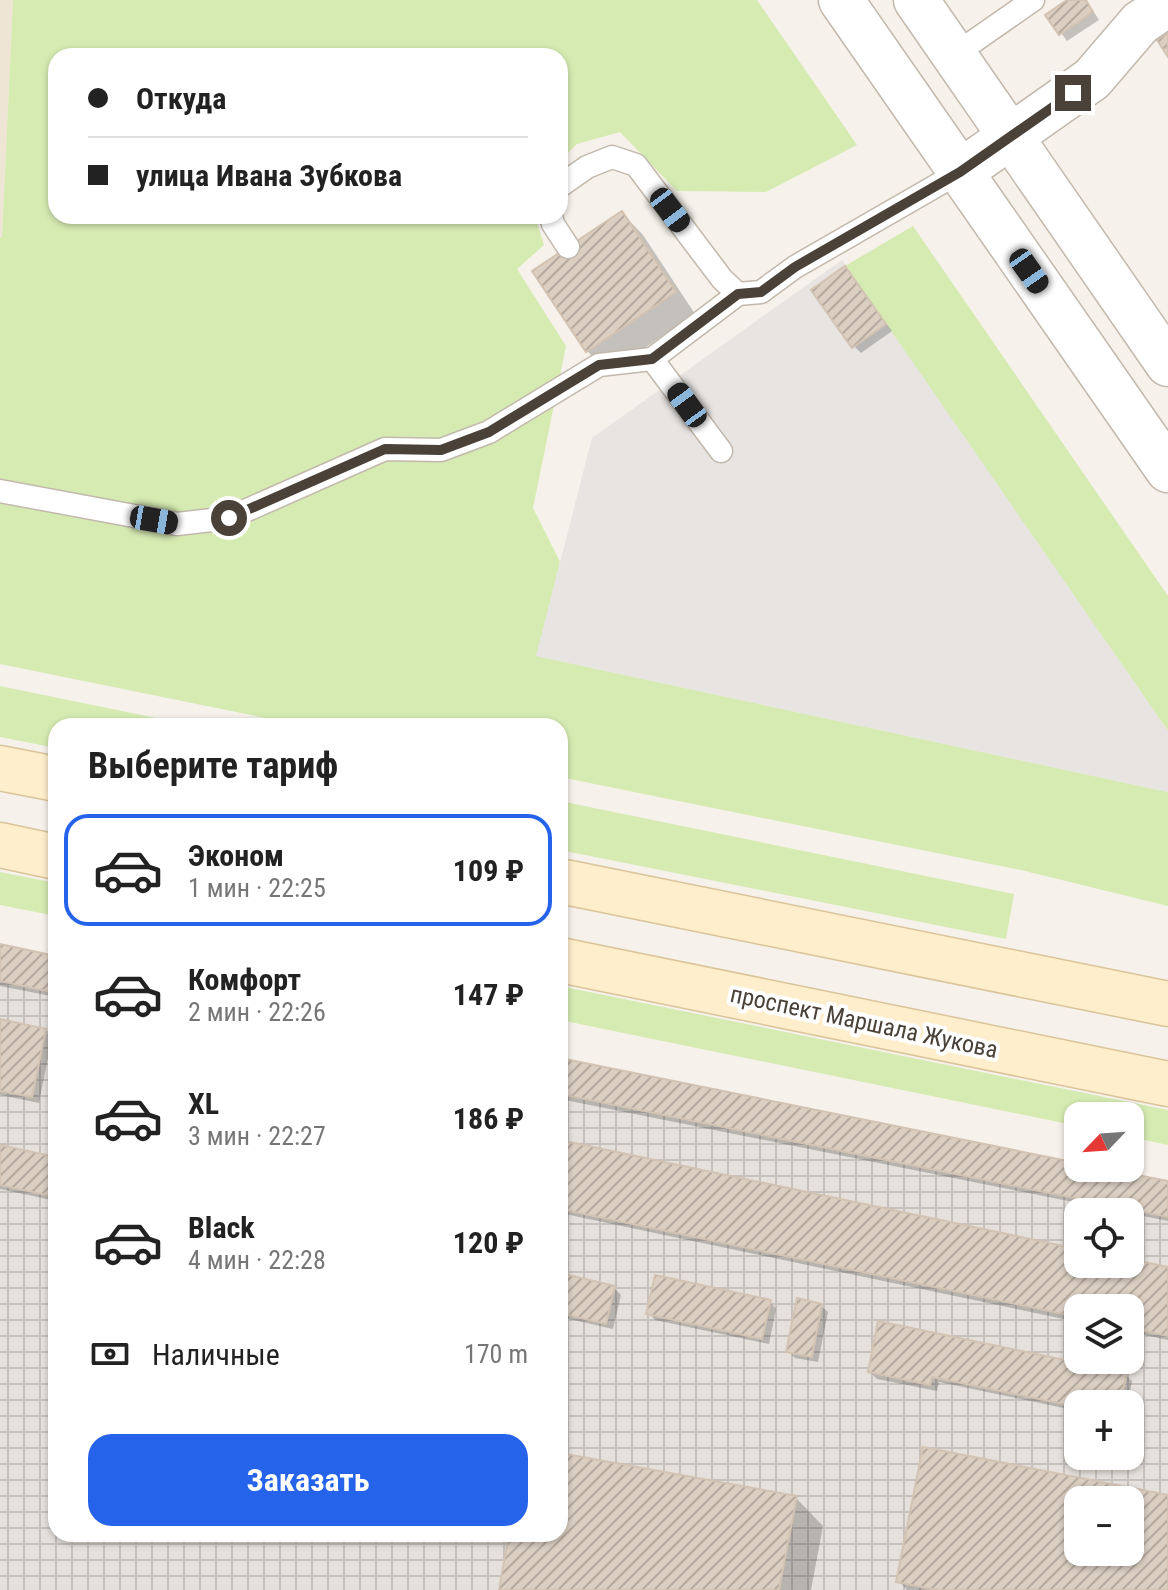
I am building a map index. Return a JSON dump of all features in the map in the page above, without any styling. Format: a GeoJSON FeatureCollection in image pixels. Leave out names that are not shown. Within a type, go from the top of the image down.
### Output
{"type":"FeatureCollection","features":[{"type":"Feature","properties":{"kind":"main road"},"geometry":{"type":"LineString","coordinates":[[0,768],[48,777]]}},
{"type":"Feature","properties":{"kind":"main road"},"geometry":{"type":"LineString","coordinates":[[0,845],[48,855]]}},
{"type":"Feature","properties":{"kind":"main road"},"geometry":{"type":"LineString","coordinates":[[568,883],[1168,1004]]}},
{"type":"Feature","properties":{"kind":"main road","name":"проспект Маршала Жукова"},"geometry":{"type":"LineString","coordinates":[[568,962],[1168,1084]]}},
{"type":"Feature","properties":{"kind":"street"},"geometry":{"type":"LineString","coordinates":[[841,0],[1168,470]]}},
{"type":"Feature","properties":{"kind":"street"},"geometry":{"type":"LineString","coordinates":[[916,0],[1168,364]]}},
{"type":"Feature","properties":{"kind":"street"},"geometry":{"type":"LineString","coordinates":[[960,172],[1092,79],[1140,23],[1168,4]]}},
{"type":"Feature","properties":{"kind":"lane"},"geometry":{"type":"LineString","coordinates":[[954,55],[1033,0]]}},
{"type":"Feature","properties":{"kind":"lane"},"geometry":{"type":"LineString","coordinates":[[568,180],[587,167],[612,157],[636,165],[722,279],[738,294]]}},
{"type":"Feature","properties":{"kind":"lane"},"geometry":{"type":"LineString","coordinates":[[0,491],[177,524],[229,518],[385,449],[441,450],[489,432],[599,365],[652,359],[738,294],[761,292],[795,267],[960,172]]}},
{"type":"Feature","properties":{"kind":"lane"},"geometry":{"type":"LineString","coordinates":[[553,224],[568,247]]}},
{"type":"Feature","properties":{"kind":"lane"},"geometry":{"type":"LineString","coordinates":[[652,359],[721,451]]}},
{"type":"Feature","properties":{"kind":"shaded area"},"geometry":{"type":"Polygon","coordinates":[[[0,0],[13,0],[0,238],[0,0]]]}},
{"type":"Feature","properties":{"kind":"shaded area"},"geometry":{"type":"Polygon","coordinates":[[[842,260],[1168,731],[1168,792],[536,656],[592,438],[842,260]]]}},
{"type":"Feature","properties":{"kind":"shaded area"},"geometry":{"type":"Polygon","coordinates":[[[0,944],[48,954],[48,1542],[568,1542],[568,1060],[1064,1160],[1064,1182],[1144,1182],[1144,1178],[1168,1181],[1168,1590],[0,1590],[0,944]]]}},
{"type":"Feature","properties":{"kind":"green space"},"geometry":{"type":"Polygon","coordinates":[[[13,0],[757,0],[857,145],[766,192],[677,191],[620,132],[577,144],[568,152],[568,48],[48,48],[48,224],[537,224],[544,245],[517,269],[566,346],[533,508],[560,562],[537,656],[1168,792],[1168,906],[1021,870],[568,779],[568,718],[266,718],[0,664],[2,237],[13,0]]]}},
{"type":"Feature","properties":{"kind":"green space"},"geometry":{"type":"Polygon","coordinates":[[[913,226],[1168,596],[1168,731],[845,266],[913,226]]]}},
{"type":"Feature","properties":{"kind":"green space"},"geometry":{"type":"Polygon","coordinates":[[[0,686],[156,718],[48,718],[48,746],[0,737],[0,686]]]}},
{"type":"Feature","properties":{"kind":"green space"},"geometry":{"type":"Polygon","coordinates":[[[568,803],[1014,894],[1006,939],[568,852],[568,803]]]}},
{"type":"Feature","properties":{"kind":"green space"},"geometry":{"type":"Polygon","coordinates":[[[0,872],[48,881],[48,914],[0,905],[0,872]]]}},
{"type":"Feature","properties":{"kind":"green space"},"geometry":{"type":"Polygon","coordinates":[[[568,988],[1129,1102],[1064,1102],[1064,1123],[568,1022],[568,988]]]}},
{"type":"Feature","properties":{"kind":"green space"},"geometry":{"type":"Polygon","coordinates":[[[1144,1105],[1168,1110],[1168,1145],[1144,1140],[1144,1105]]]}},
{"type":"Feature","properties":{"kind":"building"},"geometry":{"type":"Polygon","coordinates":[[[1067,0],[1086,0],[1093,12],[1059,35],[1045,15],[1067,0]]]}},
{"type":"Feature","properties":{"kind":"building"},"geometry":{"type":"Polygon","coordinates":[[[1168,33],[1168,57],[1157,40],[1168,33]]]}},
{"type":"Feature","properties":{"kind":"building"},"geometry":{"type":"Polygon","coordinates":[[[622,211],[676,292],[586,352],[532,271],[622,211]]]}},
{"type":"Feature","properties":{"kind":"building"},"geometry":{"type":"Polygon","coordinates":[[[845,266],[886,324],[852,348],[811,290],[845,266]]]}},
{"type":"Feature","properties":{"kind":"building"},"geometry":{"type":"Polygon","coordinates":[[[0,944],[48,954],[48,991],[0,981],[0,944]]]}},
{"type":"Feature","properties":{"kind":"building"},"geometry":{"type":"Polygon","coordinates":[[[0,1019],[46,1029],[32,1097],[0,1091],[0,1019]]]}},
{"type":"Feature","properties":{"kind":"building"},"geometry":{"type":"Polygon","coordinates":[[[568,1060],[1064,1160],[1064,1182],[1144,1182],[1144,1176],[1168,1181],[1168,1217],[1144,1212],[1144,1198],[1074,1198],[568,1096],[568,1060]]]}},
{"type":"Feature","properties":{"kind":"building"},"geometry":{"type":"Polygon","coordinates":[[[568,1142],[1064,1246],[1064,1278],[1144,1278],[1144,1262],[1168,1267],[1168,1336],[1144,1331],[1144,1294],[1064,1294],[1064,1314],[568,1211],[568,1142]]]}},
{"type":"Feature","properties":{"kind":"building"},"geometry":{"type":"Polygon","coordinates":[[[0,1145],[48,1155],[48,1195],[0,1185],[0,1145]]]}},
{"type":"Feature","properties":{"kind":"building"},"geometry":{"type":"Polygon","coordinates":[[[568,1275],[615,1286],[606,1324],[568,1315],[568,1275]]]}},
{"type":"Feature","properties":{"kind":"building"},"geometry":{"type":"Polygon","coordinates":[[[655,1275],[771,1300],[762,1339],[646,1314],[655,1275]]]}},
{"type":"Feature","properties":{"kind":"building"},"geometry":{"type":"Polygon","coordinates":[[[797,1298],[822,1304],[812,1357],[786,1352],[797,1298]]]}},
{"type":"Feature","properties":{"kind":"building"},"geometry":{"type":"Polygon","coordinates":[[[878,1321],[1064,1360],[1064,1374],[1127,1374],[1123,1390],[1064,1390],[1064,1404],[932,1377],[930,1385],[868,1372],[878,1321]]]}},
{"type":"Feature","properties":{"kind":"building"},"geometry":{"type":"Polygon","coordinates":[[[923,1447],[1122,1486],[1064,1486],[1064,1566],[1144,1566],[1144,1490],[1168,1495],[1168,1590],[937,1590],[896,1582],[923,1447]]]}},
{"type":"Feature","properties":{"kind":"building"},"geometry":{"type":"Polygon","coordinates":[[[568,1454],[797,1496],[779,1590],[499,1590],[508,1542],[568,1542],[568,1454]]]}},
{"type":"Feature","properties":{"kind":"route"},"geometry":{"type":"LineString","coordinates":[[229,518],[385,449],[441,450],[489,432],[599,365],[652,359],[738,294],[761,292],[795,267],[960,172],[1073,93]]}}]}
